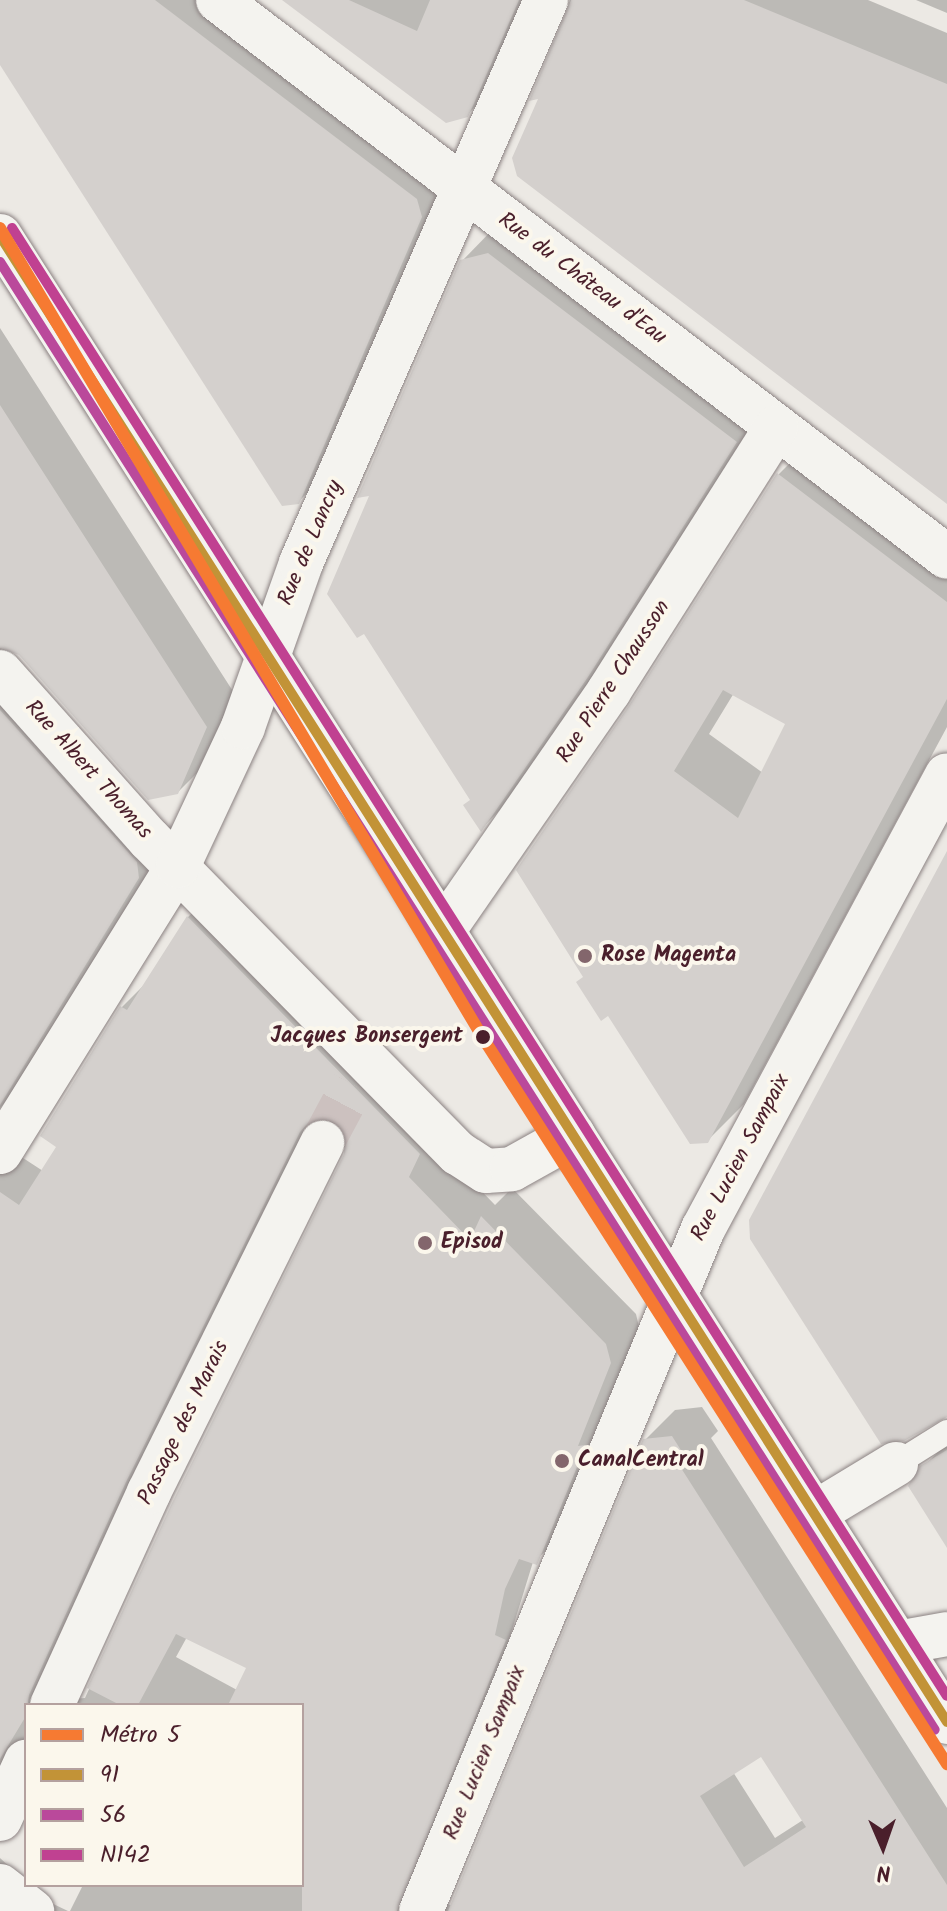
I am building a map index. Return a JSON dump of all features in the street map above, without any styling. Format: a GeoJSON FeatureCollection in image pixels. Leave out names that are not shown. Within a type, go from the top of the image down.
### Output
{"type":"FeatureCollection","features":[{"type":"Feature","properties":{"kind":"street","name":"Rue du Château d'Eau"},"geometry":{"type":"LineString","coordinates":[[218,0],[947,557]]}},
{"type":"Feature","properties":{"kind":"street","name":"Rue de Lancry"},"geometry":{"type":"LineString","coordinates":[[0,1152],[178,866],[243,727],[266,650],[546,0]]}},
{"type":"Feature","properties":{"kind":"street"},"geometry":{"type":"LineString","coordinates":[[0,236],[947,1722]]}},
{"type":"Feature","properties":{"kind":"street","name":"Rue Pierre Chausson"},"geometry":{"type":"LineString","coordinates":[[443,931],[601,704],[776,428]]}},
{"type":"Feature","properties":{"kind":"street","name":"Rue Albert Thomas"},"geometry":{"type":"LineString","coordinates":[[0,672],[178,866],[359,1073],[458,1153],[486,1171],[512,1169],[573,1135]]}},
{"type":"Feature","properties":{"kind":"street","name":"Rue Lucien Sampaix"},"geometry":{"type":"LineString","coordinates":[[421,1911],[674,1293],[713,1207],[947,775]]}},
{"type":"Feature","properties":{"kind":"street","name":"Passage des Marais"},"geometry":{"type":"LineString","coordinates":[[53,1703],[149,1492],[322,1143]]}},
{"type":"Feature","properties":{"kind":"street"},"geometry":{"type":"LineString","coordinates":[[813,1514],[896,1464]]}},
{"type":"Feature","properties":{"kind":"street"},"geometry":{"type":"LineString","coordinates":[[897,1643],[947,1634]]}},
{"type":"Feature","properties":{"kind":"street"},"geometry":{"type":"LineString","coordinates":[[0,1819],[24,1766]]}},
{"type":"Feature","properties":{"kind":"street"},"geometry":{"type":"LineString","coordinates":[[0,1886],[32,1911]]}},
{"type":"Feature","properties":{"kind":"lane"},"geometry":{"type":"LineString","coordinates":[[896,1464],[947,1432]]}},
{"type":"Feature","properties":{"kind":"building"},"geometry":{"type":"Polygon","coordinates":[[[0,0],[155,0],[417,199],[422,217],[299,504],[282,506],[0,65],[0,0]]]}},
{"type":"Feature","properties":{"kind":"building"},"geometry":{"type":"Polygon","coordinates":[[[282,0],[349,0],[417,31],[430,0],[519,0],[468,117],[446,123],[282,0]]]}},
{"type":"Feature","properties":{"kind":"building"},"geometry":{"type":"Polygon","coordinates":[[[571,0],[744,0],[947,84],[947,504],[517,176],[512,158],[538,99],[529,101],[571,0]]]}},
{"type":"Feature","properties":{"kind":"building"},"geometry":{"type":"Polygon","coordinates":[[[488,253],[737,442],[588,677],[481,832],[463,805],[470,800],[364,634],[357,638],[327,594],[369,496],[357,498],[460,260],[488,253]]]}},
{"type":"Feature","properties":{"kind":"building"},"geometry":{"type":"Polygon","coordinates":[[[0,405],[207,727],[178,794],[148,800],[19,655],[0,648],[0,405]]]}},
{"type":"Feature","properties":{"kind":"building"},"geometry":{"type":"Polygon","coordinates":[[[777,473],[947,602],[947,699],[708,1143],[690,1144],[608,1016],[601,1021],[576,982],[583,977],[516,870],[630,704],[777,473]],[[723,690],[674,771],[738,818],[785,724],[723,690]]]}},
{"type":"Feature","properties":{"kind":"building"},"geometry":{"type":"Polygon","coordinates":[[[0,710],[137,862],[139,878],[0,1105],[0,710]]]}},
{"type":"Feature","properties":{"kind":"building"},"geometry":{"type":"Polygon","coordinates":[[[947,851],[947,1417],[904,1441],[881,1444],[750,1239],[749,1220],[947,851]]]}},
{"type":"Feature","properties":{"kind":"building"},"geometry":{"type":"Polygon","coordinates":[[[187,916],[420,1154],[409,1177],[470,1240],[481,1216],[606,1344],[611,1363],[578,1446],[586,1445],[537,1565],[519,1559],[505,1589],[495,1635],[506,1640],[397,1911],[302,1911],[304,1703],[229,1703],[246,1668],[176,1634],[139,1703],[116,1703],[87,1688],[172,1503],[344,1154],[343,1130],[332,1120],[309,1122],[300,1132],[126,1482],[28,1703],[24,1703],[24,1719],[0,1759],[0,1192],[19,1205],[56,1147],[40,1136],[120,1006],[127,1010],[187,916]]]}},
{"type":"Feature","properties":{"kind":"building"},"geometry":{"type":"Polygon","coordinates":[[[672,1436],[689,1463],[681,1468],[947,1885],[947,1911],[448,1911],[643,1439],[672,1436]],[[761,1757],[700,1796],[744,1867],[806,1827],[761,1757]]]}},
{"type":"Feature","properties":{"kind":"building"},"geometry":{"type":"Polygon","coordinates":[[[947,1450],[947,1548],[908,1486],[920,1466],[947,1450]]]}},
{"type":"Feature","properties":{"kind":"tunnel"},"geometry":{"type":"LineString","coordinates":[[322,1143],[353,1085]]}},
{"type":"Feature","properties":{"kind":"metro line","name":"5"},"geometry":{"type":"LineString","coordinates":[[0,228],[483,1038],[947,1764]]}},
{"type":"Feature","properties":{"kind":"transit line","name":"N142"},"geometry":{"type":"LineString","coordinates":[[12,228],[947,1696]]}},
{"type":"Feature","properties":{"kind":"transit line","name":"91"},"geometry":{"type":"LineString","coordinates":[[0,236],[947,1722]]}},
{"type":"Feature","properties":{"kind":"transit line","name":"56"},"geometry":{"type":"LineString","coordinates":[[0,262],[935,1730]]}},
{"type":"Feature","properties":{"kind":"place","name":"Rose Magenta"},"geometry":{"type":"Point","coordinates":[585,956]}},
{"type":"Feature","properties":{"kind":"place","name":"Jacques Bonsergent"},"geometry":{"type":"Point","coordinates":[483,1037]}},
{"type":"Feature","properties":{"kind":"place","name":"Episod"},"geometry":{"type":"Point","coordinates":[425,1243]}},
{"type":"Feature","properties":{"kind":"place","name":"CanalCentral"},"geometry":{"type":"Point","coordinates":[562,1461]}}]}
